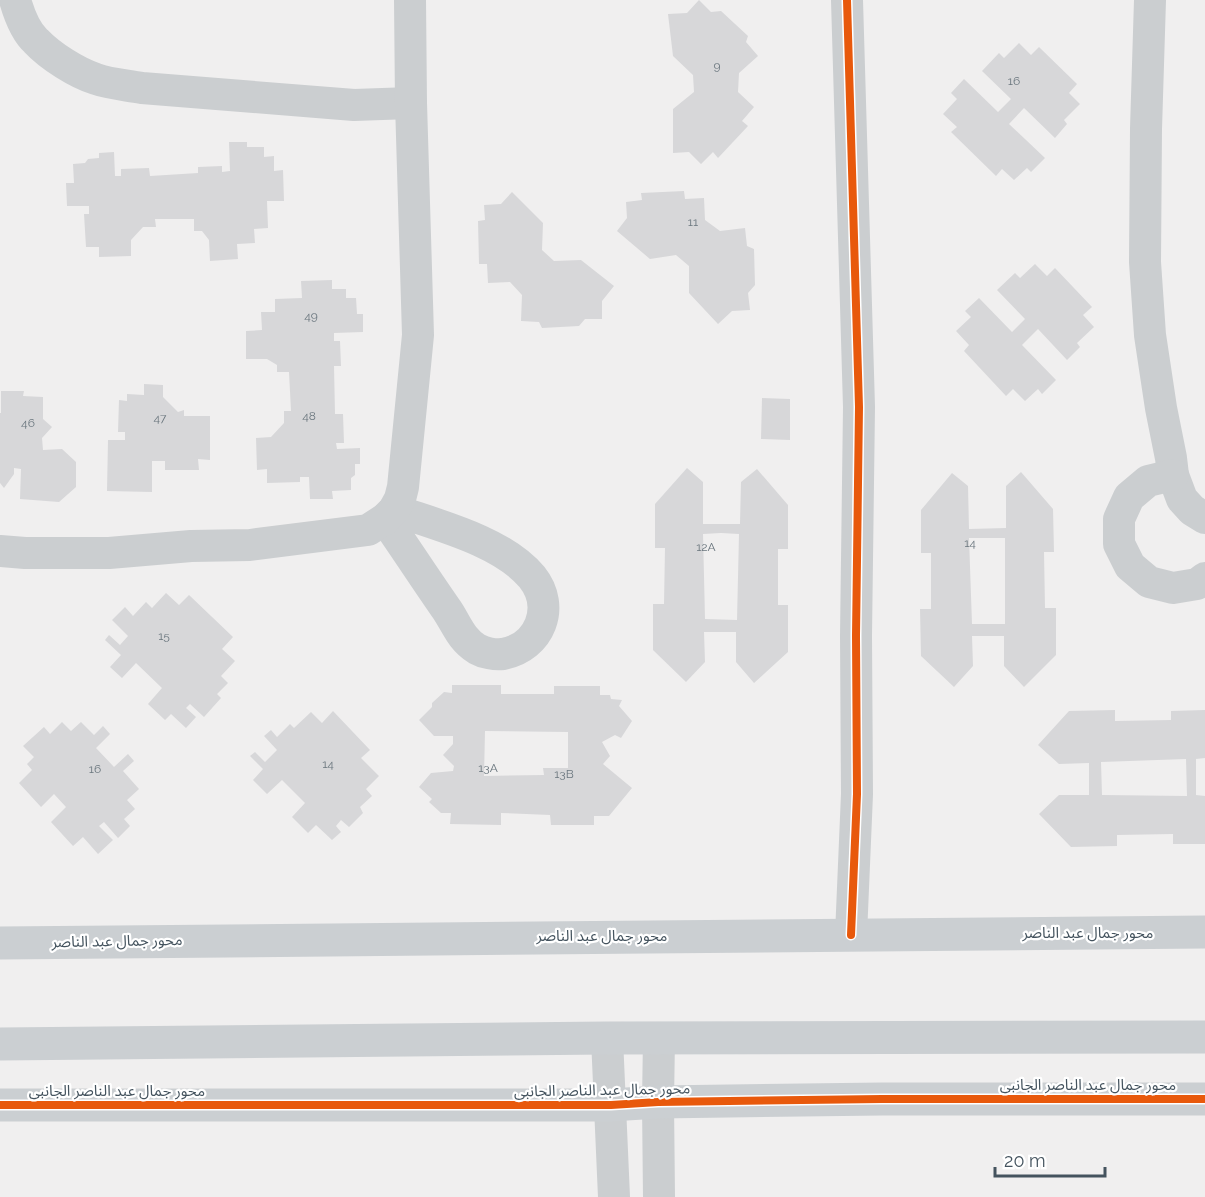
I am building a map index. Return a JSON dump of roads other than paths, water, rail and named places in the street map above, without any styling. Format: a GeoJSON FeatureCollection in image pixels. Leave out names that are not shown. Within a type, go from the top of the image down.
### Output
{"type":"FeatureCollection","features":[{"type":"Feature","properties":{"kind":"main road","name":"محور جمال عبد الناصر"},"geometry":{"type":"LineString","coordinates":[[0,943],[1205,932]]}},
{"type":"Feature","properties":{"kind":"main road"},"geometry":{"type":"LineString","coordinates":[[0,1044],[607,1038],[1205,1037]]}},
{"type":"Feature","properties":{"kind":"main road","name":"محور جمال عبد الناصر الجانبى"},"geometry":{"type":"LineString","coordinates":[[0,1105],[611,1104],[882,1099],[1205,1099]]}},
{"type":"Feature","properties":{"kind":"street"},"geometry":{"type":"LineString","coordinates":[[15,0],[19,15],[35,41],[72,69],[110,83],[142,88],[354,105],[411,103]]}},
{"type":"Feature","properties":{"kind":"street"},"geometry":{"type":"LineString","coordinates":[[0,551],[109,553],[191,546],[250,545],[368,530],[390,514],[400,499],[403,487],[418,335],[410,0]]}},
{"type":"Feature","properties":{"kind":"street"},"geometry":{"type":"LineString","coordinates":[[847,0],[859,407],[856,636],[857,794],[851,934]]}},
{"type":"Feature","properties":{"kind":"street"},"geometry":{"type":"LineString","coordinates":[[1150,0],[1145,262],[1150,335],[1173,475],[1182,499],[1192,510],[1205,518]]}},
{"type":"Feature","properties":{"kind":"street"},"geometry":{"type":"LineString","coordinates":[[1173,475],[1149,481],[1129,497],[1119,519],[1119,544],[1130,567],[1149,582],[1173,588],[1197,584],[1205,578]]}},
{"type":"Feature","properties":{"kind":"street"},"geometry":{"type":"LineString","coordinates":[[390,514],[481,541],[506,555],[532,578],[541,593],[544,610],[540,627],[530,642],[515,652],[497,655],[480,651],[465,640],[390,514]]}},
{"type":"Feature","properties":{"kind":"street"},"geometry":{"type":"LineString","coordinates":[[607,1038],[614,1197]]}},
{"type":"Feature","properties":{"kind":"street"},"geometry":{"type":"LineString","coordinates":[[658,1038],[660,1197]]}}]}
